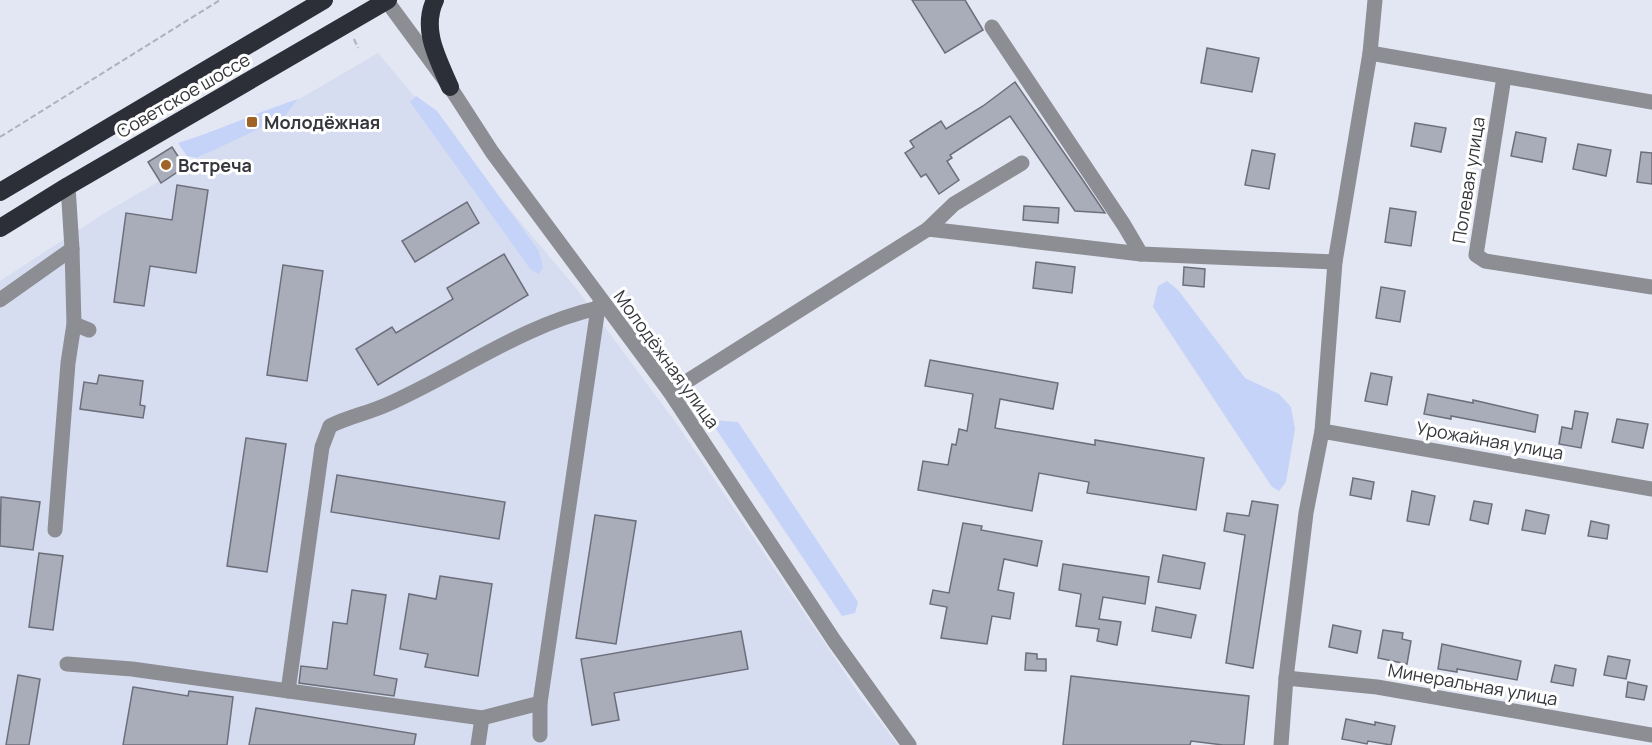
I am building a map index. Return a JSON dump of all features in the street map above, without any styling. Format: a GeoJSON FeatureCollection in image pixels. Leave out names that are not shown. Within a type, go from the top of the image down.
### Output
{"type":"FeatureCollection","features":[{"type":"Feature","properties":{"kind":"highway","name":"Советское шоссе"},"geometry":{"type":"LineString","coordinates":[[0,192],[324,0]]}},
{"type":"Feature","properties":{"kind":"highway","name":"Советское шоссе"},"geometry":{"type":"LineString","coordinates":[[0,228],[387,0]]}},
{"type":"Feature","properties":{"kind":"highway"},"geometry":{"type":"LineString","coordinates":[[435,0],[429,27],[432,45],[450,87]]}},
{"type":"Feature","properties":{"kind":"street","name":"Молодёжная улица"},"geometry":{"type":"LineString","coordinates":[[387,0],[600,304],[670,392],[835,642],[909,745]]}},
{"type":"Feature","properties":{"kind":"street"},"geometry":{"type":"LineString","coordinates":[[1281,745],[1286,678],[1306,513],[1322,430],[1335,262],[1370,52],[1375,0]]}},
{"type":"Feature","properties":{"kind":"street"},"geometry":{"type":"LineString","coordinates":[[992,27],[1141,254]]}},
{"type":"Feature","properties":{"kind":"street"},"geometry":{"type":"LineString","coordinates":[[1370,52],[1652,102]]}},
{"type":"Feature","properties":{"kind":"street","name":"Полевая улица"},"geometry":{"type":"LineString","coordinates":[[1504,76],[1476,255],[1485,261],[1652,287]]}},
{"type":"Feature","properties":{"kind":"street"},"geometry":{"type":"LineString","coordinates":[[670,392],[928,229],[954,204],[1022,163]]}},
{"type":"Feature","properties":{"kind":"street"},"geometry":{"type":"LineString","coordinates":[[55,530],[68,363],[74,324],[68,186]]}},
{"type":"Feature","properties":{"kind":"street"},"geometry":{"type":"LineString","coordinates":[[928,229],[1141,254],[1335,262]]}},
{"type":"Feature","properties":{"kind":"street"},"geometry":{"type":"LineString","coordinates":[[0,300],[72,249]]}},
{"type":"Feature","properties":{"kind":"street"},"geometry":{"type":"LineString","coordinates":[[288,691],[322,447],[330,426],[385,406],[512,340],[570,314],[600,304],[540,703],[540,735]]}},
{"type":"Feature","properties":{"kind":"street"},"geometry":{"type":"LineString","coordinates":[[74,324],[89,330]]}},
{"type":"Feature","properties":{"kind":"street","name":"Урожайная улица"},"geometry":{"type":"LineString","coordinates":[[1322,430],[1652,489]]}},
{"type":"Feature","properties":{"kind":"street"},"geometry":{"type":"LineString","coordinates":[[67,664],[132,669],[482,718],[540,703]]}},
{"type":"Feature","properties":{"kind":"street","name":"Минеральная улица"},"geometry":{"type":"LineString","coordinates":[[1286,678],[1377,687],[1652,735]]}},
{"type":"Feature","properties":{"kind":"street"},"geometry":{"type":"LineString","coordinates":[[478,745],[482,718]]}},
{"type":"Feature","properties":{"kind":"path"},"geometry":{"type":"LineString","coordinates":[[0,137],[219,0]]}},
{"type":"Feature","properties":{"kind":"shaded area"},"geometry":{"type":"Polygon","coordinates":[[[378,53],[576,288],[679,427],[861,697],[898,745],[0,745],[0,281],[103,214],[378,53]]]}},
{"type":"Feature","properties":{"kind":"shaded area"},"geometry":{"type":"Polygon","coordinates":[[[416,96],[437,111],[539,251],[543,267],[539,274],[531,270],[410,102],[416,96]]]}},
{"type":"Feature","properties":{"kind":"shaded area"},"geometry":{"type":"Polygon","coordinates":[[[298,99],[284,117],[197,158],[187,156],[178,143],[268,110],[298,99]]]}},
{"type":"Feature","properties":{"kind":"shaded area"},"geometry":{"type":"Polygon","coordinates":[[[1167,281],[1178,290],[1245,378],[1279,394],[1291,407],[1295,429],[1286,482],[1279,491],[1272,487],[1153,307],[1158,286],[1167,281]]]}},
{"type":"Feature","properties":{"kind":"shaded area"},"geometry":{"type":"Polygon","coordinates":[[[710,420],[738,422],[858,602],[855,613],[842,616],[710,420]]]}},
{"type":"Feature","properties":{"kind":"building"},"geometry":{"type":"Polygon","coordinates":[[[912,0],[965,0],[983,30],[945,53],[912,0]]]}},
{"type":"Feature","properties":{"kind":"building"},"geometry":{"type":"Polygon","coordinates":[[[1207,48],[1259,58],[1252,92],[1201,83],[1207,48]]]}},
{"type":"Feature","properties":{"kind":"building"},"geometry":{"type":"Polygon","coordinates":[[[1015,82],[1105,213],[1075,211],[1010,116],[950,155],[952,158],[947,161],[959,180],[939,194],[926,174],[921,177],[905,153],[914,147],[910,141],[941,121],[946,129],[983,106],[1015,82]]]}},
{"type":"Feature","properties":{"kind":"building"},"geometry":{"type":"Polygon","coordinates":[[[1415,123],[1446,128],[1441,152],[1411,146],[1415,123]]]}},
{"type":"Feature","properties":{"kind":"building"},"geometry":{"type":"Polygon","coordinates":[[[1516,132],[1546,138],[1542,162],[1511,156],[1516,132]]]}},
{"type":"Feature","properties":{"kind":"building"},"geometry":{"type":"Polygon","coordinates":[[[1578,144],[1611,150],[1606,176],[1573,169],[1578,144]]]}},
{"type":"Feature","properties":{"kind":"building","name":"Встреча"},"geometry":{"type":"Polygon","coordinates":[[[172,147],[185,167],[161,183],[148,162],[172,147]]]}},
{"type":"Feature","properties":{"kind":"building"},"geometry":{"type":"Polygon","coordinates":[[[1252,150],[1275,154],[1269,189],[1245,185],[1252,150]]]}},
{"type":"Feature","properties":{"kind":"building"},"geometry":{"type":"Polygon","coordinates":[[[1641,152],[1652,153],[1652,184],[1637,182],[1641,152]]]}},
{"type":"Feature","properties":{"kind":"building"},"geometry":{"type":"Polygon","coordinates":[[[177,185],[208,190],[196,273],[150,266],[144,306],[114,302],[126,213],[172,220],[177,185]]]}},
{"type":"Feature","properties":{"kind":"building"},"geometry":{"type":"Polygon","coordinates":[[[467,202],[479,223],[415,262],[402,241],[467,202]]]}},
{"type":"Feature","properties":{"kind":"building"},"geometry":{"type":"Polygon","coordinates":[[[1024,206],[1059,208],[1058,223],[1023,220],[1024,206]]]}},
{"type":"Feature","properties":{"kind":"building"},"geometry":{"type":"Polygon","coordinates":[[[1390,208],[1416,212],[1411,246],[1385,242],[1390,208]]]}},
{"type":"Feature","properties":{"kind":"building"},"geometry":{"type":"Polygon","coordinates":[[[504,254],[528,295],[378,385],[356,349],[392,327],[396,333],[453,299],[447,288],[504,254]]]}},
{"type":"Feature","properties":{"kind":"building"},"geometry":{"type":"Polygon","coordinates":[[[1036,262],[1075,267],[1072,293],[1033,288],[1036,262]]]}},
{"type":"Feature","properties":{"kind":"building"},"geometry":{"type":"Polygon","coordinates":[[[283,265],[323,271],[307,381],[267,375],[283,265]]]}},
{"type":"Feature","properties":{"kind":"building"},"geometry":{"type":"Polygon","coordinates":[[[1184,267],[1205,269],[1204,287],[1183,285],[1184,267]]]}},
{"type":"Feature","properties":{"kind":"building"},"geometry":{"type":"Polygon","coordinates":[[[1381,287],[1405,291],[1400,322],[1376,318],[1381,287]]]}},
{"type":"Feature","properties":{"kind":"building"},"geometry":{"type":"Polygon","coordinates":[[[930,360],[1058,383],[1053,409],[1000,399],[995,428],[1095,445],[1095,440],[1204,458],[1196,510],[1087,493],[1089,482],[1039,473],[1032,511],[918,490],[923,461],[948,465],[952,444],[956,445],[959,429],[967,431],[973,394],[925,386],[930,360]]]}},
{"type":"Feature","properties":{"kind":"building"},"geometry":{"type":"Polygon","coordinates":[[[1371,373],[1392,377],[1387,405],[1365,401],[1371,373]]]}},
{"type":"Feature","properties":{"kind":"building"},"geometry":{"type":"Polygon","coordinates":[[[99,375],[143,381],[140,405],[145,406],[143,418],[80,409],[84,382],[97,384],[99,375]]]}},
{"type":"Feature","properties":{"kind":"building"},"geometry":{"type":"Polygon","coordinates":[[[1428,394],[1473,403],[1473,400],[1538,415],[1535,432],[1451,416],[1451,419],[1424,414],[1428,394]]]}},
{"type":"Feature","properties":{"kind":"building"},"geometry":{"type":"Polygon","coordinates":[[[1575,411],[1588,413],[1581,448],[1559,444],[1562,427],[1572,429],[1575,411]]]}},
{"type":"Feature","properties":{"kind":"building"},"geometry":{"type":"Polygon","coordinates":[[[1617,419],[1648,424],[1643,448],[1612,442],[1617,419]]]}},
{"type":"Feature","properties":{"kind":"building"},"geometry":{"type":"Polygon","coordinates":[[[246,438],[286,444],[267,572],[227,566],[246,438]]]}},
{"type":"Feature","properties":{"kind":"building"},"geometry":{"type":"Polygon","coordinates":[[[337,475],[505,502],[499,539],[331,512],[337,475]]]}},
{"type":"Feature","properties":{"kind":"building"},"geometry":{"type":"Polygon","coordinates":[[[1353,478],[1374,482],[1371,499],[1350,495],[1353,478]]]}},
{"type":"Feature","properties":{"kind":"building"},"geometry":{"type":"Polygon","coordinates":[[[1412,491],[1435,496],[1429,525],[1407,521],[1412,491]]]}},
{"type":"Feature","properties":{"kind":"building"},"geometry":{"type":"Polygon","coordinates":[[[1,497],[40,502],[33,550],[0,546],[1,497]]]}},
{"type":"Feature","properties":{"kind":"building"},"geometry":{"type":"Polygon","coordinates":[[[1252,501],[1278,505],[1253,668],[1226,663],[1245,535],[1224,531],[1227,513],[1249,516],[1252,501]]]}},
{"type":"Feature","properties":{"kind":"building"},"geometry":{"type":"Polygon","coordinates":[[[1474,501],[1492,504],[1488,524],[1470,520],[1474,501]]]}},
{"type":"Feature","properties":{"kind":"building"},"geometry":{"type":"Polygon","coordinates":[[[1526,510],[1549,515],[1545,534],[1522,530],[1526,510]]]}},
{"type":"Feature","properties":{"kind":"building"},"geometry":{"type":"Polygon","coordinates":[[[595,515],[636,521],[616,644],[576,638],[595,515]]]}},
{"type":"Feature","properties":{"kind":"building"},"geometry":{"type":"Polygon","coordinates":[[[1591,521],[1609,525],[1607,539],[1588,536],[1591,521]]]}},
{"type":"Feature","properties":{"kind":"building"},"geometry":{"type":"Polygon","coordinates":[[[963,523],[982,526],[981,530],[1042,541],[1037,566],[1004,559],[998,590],[1014,593],[1010,619],[992,616],[987,644],[941,638],[947,607],[930,604],[933,590],[949,593],[963,523]]]}},
{"type":"Feature","properties":{"kind":"building"},"geometry":{"type":"Polygon","coordinates":[[[39,553],[63,556],[53,630],[29,627],[39,553]]]}},
{"type":"Feature","properties":{"kind":"building"},"geometry":{"type":"Polygon","coordinates":[[[1163,555],[1205,563],[1200,589],[1158,582],[1163,555]]]}},
{"type":"Feature","properties":{"kind":"building"},"geometry":{"type":"Polygon","coordinates":[[[1063,564],[1149,577],[1145,604],[1103,597],[1099,619],[1121,622],[1117,645],[1097,641],[1099,629],[1076,626],[1081,594],[1059,590],[1063,564]]]}},
{"type":"Feature","properties":{"kind":"building"},"geometry":{"type":"Polygon","coordinates":[[[440,576],[492,584],[478,676],[425,667],[428,654],[400,649],[409,594],[436,599],[440,576]]]}},
{"type":"Feature","properties":{"kind":"building"},"geometry":{"type":"Polygon","coordinates":[[[352,590],[386,595],[374,675],[397,679],[394,696],[299,683],[301,666],[327,669],[333,622],[347,624],[352,590]]]}},
{"type":"Feature","properties":{"kind":"building"},"geometry":{"type":"Polygon","coordinates":[[[1156,607],[1196,615],[1191,638],[1152,631],[1156,607]]]}},
{"type":"Feature","properties":{"kind":"building"},"geometry":{"type":"Polygon","coordinates":[[[1333,625],[1361,631],[1357,653],[1329,647],[1333,625]]]}},
{"type":"Feature","properties":{"kind":"building"},"geometry":{"type":"Polygon","coordinates":[[[1383,630],[1403,633],[1402,639],[1411,641],[1407,664],[1378,658],[1383,630]]]}},
{"type":"Feature","properties":{"kind":"building"},"geometry":{"type":"Polygon","coordinates":[[[741,631],[748,669],[614,693],[619,720],[592,725],[581,659],[741,631]]]}},
{"type":"Feature","properties":{"kind":"building"},"geometry":{"type":"Polygon","coordinates":[[[1442,644],[1521,661],[1517,680],[1457,669],[1457,672],[1438,669],[1442,644]]]}},
{"type":"Feature","properties":{"kind":"building"},"geometry":{"type":"Polygon","coordinates":[[[1026,653],[1037,654],[1037,659],[1046,659],[1046,671],[1025,670],[1026,653]]]}},
{"type":"Feature","properties":{"kind":"building"},"geometry":{"type":"Polygon","coordinates":[[[1608,656],[1630,660],[1626,679],[1604,675],[1608,656]]]}},
{"type":"Feature","properties":{"kind":"building"},"geometry":{"type":"Polygon","coordinates":[[[1555,665],[1576,669],[1573,686],[1551,682],[1555,665]]]}},
{"type":"Feature","properties":{"kind":"building"},"geometry":{"type":"Polygon","coordinates":[[[18,675],[40,679],[29,745],[6,745],[18,675]]]}},
{"type":"Feature","properties":{"kind":"building"},"geometry":{"type":"Polygon","coordinates":[[[1071,676],[1249,696],[1244,745],[1191,741],[1190,745],[1063,745],[1071,676]]]}},
{"type":"Feature","properties":{"kind":"building"},"geometry":{"type":"Polygon","coordinates":[[[1628,682],[1647,686],[1644,700],[1626,697],[1628,682]]]}},
{"type":"Feature","properties":{"kind":"building"},"geometry":{"type":"Polygon","coordinates":[[[133,687],[188,696],[189,691],[233,697],[227,745],[123,745],[133,687]]]}},
{"type":"Feature","properties":{"kind":"building"},"geometry":{"type":"Polygon","coordinates":[[[256,708],[416,734],[414,745],[249,745],[256,708]]]}},
{"type":"Feature","properties":{"kind":"building"},"geometry":{"type":"Polygon","coordinates":[[[1346,719],[1375,725],[1375,722],[1395,726],[1391,745],[1368,741],[1367,744],[1342,739],[1346,719]]]}},
{"type":"Feature","properties":{"kind":"place","name":"Молодёжная"},"geometry":{"type":"Point","coordinates":[252,122]}},
{"type":"Feature","properties":{"kind":"place","name":"Встреча"},"geometry":{"type":"Point","coordinates":[166,165]}}]}
